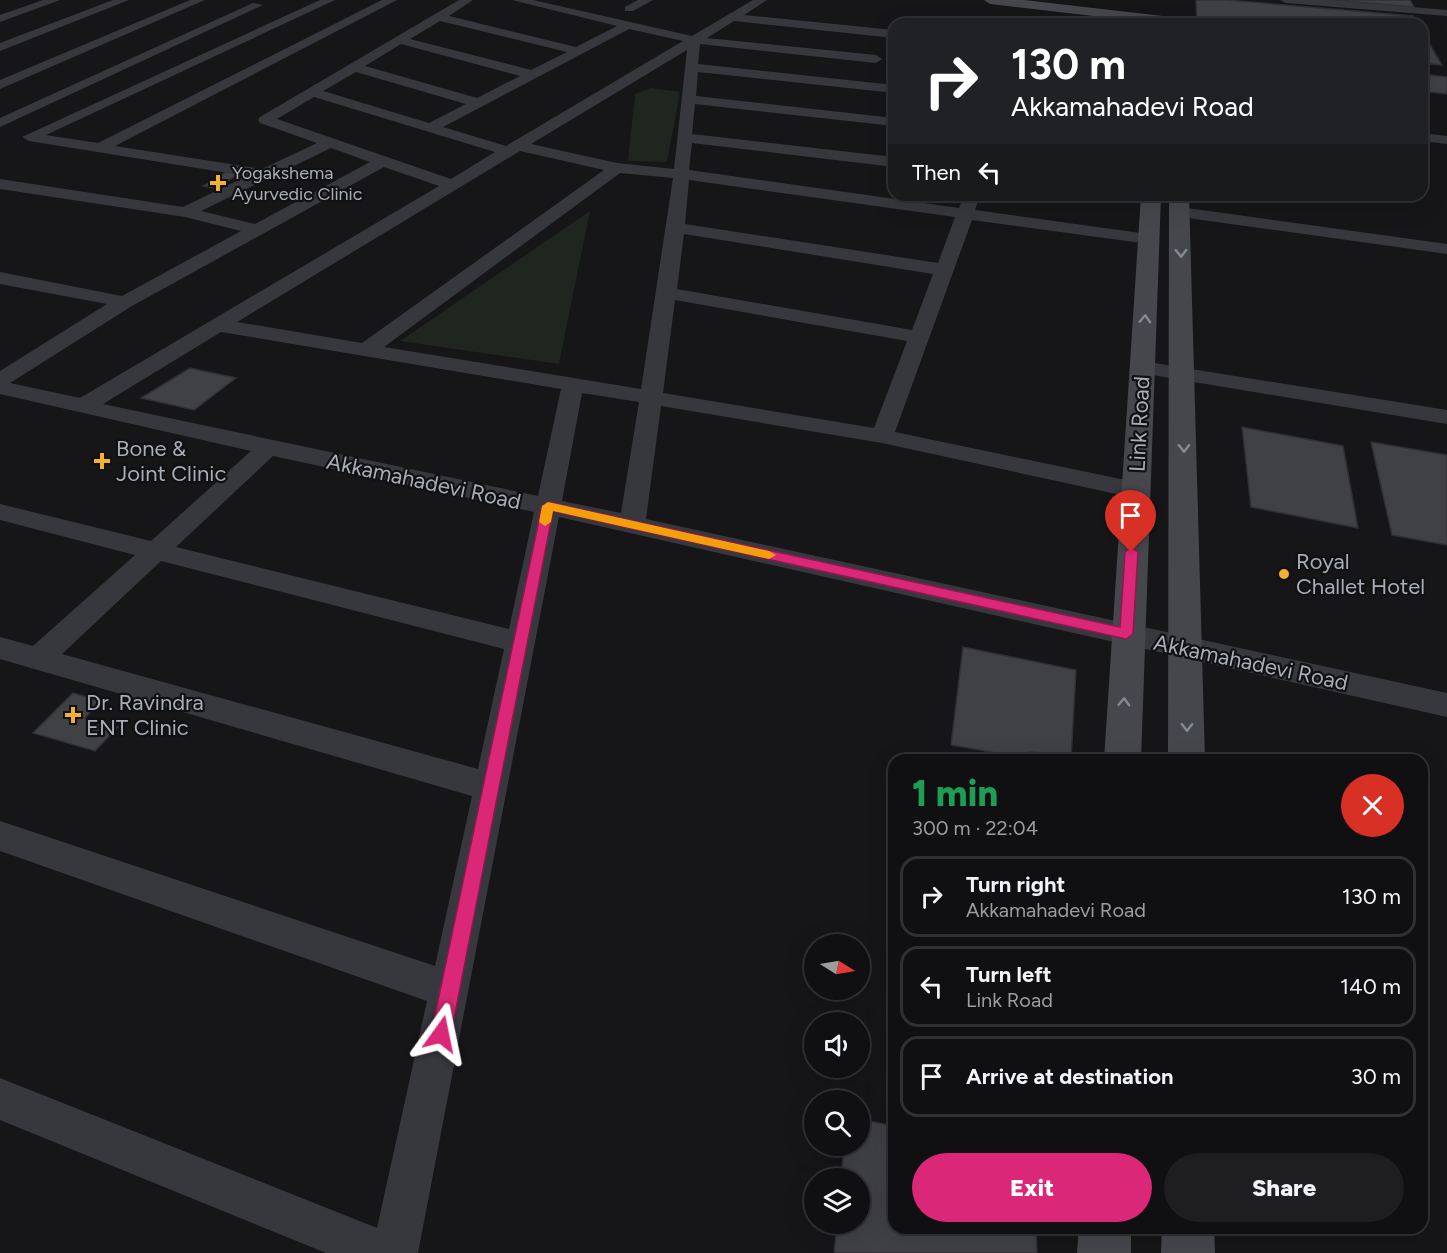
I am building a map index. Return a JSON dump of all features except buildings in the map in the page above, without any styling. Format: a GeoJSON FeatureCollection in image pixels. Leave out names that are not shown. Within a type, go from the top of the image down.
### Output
{"type":"FeatureCollection","features":[{"type":"Feature","properties":{"kind":"main road"},"geometry":{"type":"LineString","coordinates":[[990,0],[1162,18]]}},
{"type":"Feature","properties":{"kind":"main road","name":"Link Road"},"geometry":{"type":"LineString","coordinates":[[1122,754],[1126,634],[1151,201]]}},
{"type":"Feature","properties":{"kind":"main road"},"geometry":{"type":"LineString","coordinates":[[1179,204],[1187,754]]}},
{"type":"Feature","properties":{"kind":"main road"},"geometry":{"type":"LineString","coordinates":[[1104,1253],[1105,1234]]}},
{"type":"Feature","properties":{"kind":"main road"},"geometry":{"type":"LineString","coordinates":[[1188,1234],[1188,1253]]}},
{"type":"Feature","properties":{"kind":"street"},"geometry":{"type":"LineString","coordinates":[[0,19],[54,0]]}},
{"type":"Feature","properties":{"kind":"street"},"geometry":{"type":"LineString","coordinates":[[0,47],[123,0]]}},
{"type":"Feature","properties":{"kind":"street"},"geometry":{"type":"LineString","coordinates":[[0,85],[199,0]]}},
{"type":"Feature","properties":{"kind":"street"},"geometry":{"type":"LineString","coordinates":[[30,137],[329,0]]}},
{"type":"Feature","properties":{"kind":"street"},"geometry":{"type":"LineString","coordinates":[[100,148],[391,0]]}},
{"type":"Feature","properties":{"kind":"street"},"geometry":{"type":"LineString","coordinates":[[452,185],[265,120],[467,0]]}},
{"type":"Feature","properties":{"kind":"street"},"geometry":{"type":"LineString","coordinates":[[518,0],[694,40],[876,59]]}},
{"type":"Feature","properties":{"kind":"street"},"geometry":{"type":"LineString","coordinates":[[556,9],[580,0]]}},
{"type":"Feature","properties":{"kind":"street"},"geometry":{"type":"LineString","coordinates":[[629,9],[647,0]]}},
{"type":"Feature","properties":{"kind":"street"},"geometry":{"type":"LineString","coordinates":[[83,406],[761,0]]}},
{"type":"Feature","properties":{"kind":"street"},"geometry":{"type":"LineString","coordinates":[[1286,0],[1447,13]]}},
{"type":"Feature","properties":{"kind":"street"},"geometry":{"type":"LineString","coordinates":[[0,123],[257,5]]}},
{"type":"Feature","properties":{"kind":"street"},"geometry":{"type":"LineString","coordinates":[[0,10],[19,12]]}},
{"type":"Feature","properties":{"kind":"street"},"geometry":{"type":"LineString","coordinates":[[439,17],[578,51]]}},
{"type":"Feature","properties":{"kind":"street"},"geometry":{"type":"LineString","coordinates":[[732,17],[888,33]]}},
{"type":"Feature","properties":{"kind":"street"},"geometry":{"type":"LineString","coordinates":[[430,128],[626,26]]}},
{"type":"Feature","properties":{"kind":"street"},"geometry":{"type":"LineString","coordinates":[[400,40],[533,75]]}},
{"type":"Feature","properties":{"kind":"street"},"geometry":{"type":"LineString","coordinates":[[632,524],[676,228],[694,40]]}},
{"type":"Feature","properties":{"kind":"street"},"geometry":{"type":"LineString","coordinates":[[136,60],[245,74]]}},
{"type":"Feature","properties":{"kind":"street"},"geometry":{"type":"LineString","coordinates":[[354,67],[478,103]]}},
{"type":"Feature","properties":{"kind":"street"},"geometry":{"type":"LineString","coordinates":[[691,67],[888,88]]}},
{"type":"Feature","properties":{"kind":"street"},"geometry":{"type":"LineString","coordinates":[[312,92],[430,128],[515,149],[617,168],[888,196]]}},
{"type":"Feature","properties":{"kind":"street"},"geometry":{"type":"LineString","coordinates":[[688,99],[888,121]]}},
{"type":"Feature","properties":{"kind":"street"},"geometry":{"type":"LineString","coordinates":[[0,133],[264,174]]}},
{"type":"Feature","properties":{"kind":"street"},"geometry":{"type":"LineString","coordinates":[[684,138],[888,161]]}},
{"type":"Feature","properties":{"kind":"street"},"geometry":{"type":"LineString","coordinates":[[1428,138],[1447,140]]}},
{"type":"Feature","properties":{"kind":"street"},"geometry":{"type":"LineString","coordinates":[[185,212],[329,143]]}},
{"type":"Feature","properties":{"kind":"street"},"geometry":{"type":"LineString","coordinates":[[0,380],[125,302],[383,161]]}},
{"type":"Feature","properties":{"kind":"street"},"geometry":{"type":"LineString","coordinates":[[366,350],[617,168]]}},
{"type":"Feature","properties":{"kind":"street"},"geometry":{"type":"LineString","coordinates":[[0,184],[185,212],[257,230]]}},
{"type":"Feature","properties":{"kind":"street"},"geometry":{"type":"LineString","coordinates":[[940,201],[969,204],[1149,239]]}},
{"type":"Feature","properties":{"kind":"street"},"geometry":{"type":"LineString","coordinates":[[882,436],[969,204]]}},
{"type":"Feature","properties":{"kind":"street"},"geometry":{"type":"LineString","coordinates":[[1179,204],[1447,249]]}},
{"type":"Feature","properties":{"kind":"street"},"geometry":{"type":"LineString","coordinates":[[676,228],[944,270]]}},
{"type":"Feature","properties":{"kind":"street"},"geometry":{"type":"LineString","coordinates":[[0,278],[125,302]]}},
{"type":"Feature","properties":{"kind":"street"},"geometry":{"type":"LineString","coordinates":[[667,293],[919,337]]}},
{"type":"Feature","properties":{"kind":"street"},"geometry":{"type":"LineString","coordinates":[[217,325],[882,436],[1135,490]]}},
{"type":"Feature","properties":{"kind":"street"},"geometry":{"type":"LineString","coordinates":[[1142,367],[1447,417]]}},
{"type":"Feature","properties":{"kind":"street"},"geometry":{"type":"LineString","coordinates":[[395,1253],[573,385]]}},
{"type":"Feature","properties":{"kind":"street","name":"Akkamahadevi Road"},"geometry":{"type":"LineString","coordinates":[[0,387],[268,448],[632,524],[1447,705]]}},
{"type":"Feature","properties":{"kind":"street"},"geometry":{"type":"LineString","coordinates":[[38,659],[268,448]]}},
{"type":"Feature","properties":{"kind":"street"},"geometry":{"type":"LineString","coordinates":[[0,512],[521,643]]}},
{"type":"Feature","properties":{"kind":"street"},"geometry":{"type":"LineString","coordinates":[[0,648],[491,788]]}},
{"type":"Feature","properties":{"kind":"street"},"geometry":{"type":"LineString","coordinates":[[0,836],[450,990]]}},
{"type":"Feature","properties":{"kind":"street"},"geometry":{"type":"LineString","coordinates":[[0,1099],[382,1253]]}},
{"type":"Feature","properties":{"kind":"shaded area"},"geometry":{"type":"Polygon","coordinates":[[[651,88],[680,92],[667,162],[628,161],[635,94],[651,88]]]}},
{"type":"Feature","properties":{"kind":"shaded area"},"geometry":{"type":"Polygon","coordinates":[[[590,211],[559,364],[400,341],[590,211]]]}},
{"type":"Feature","properties":{"kind":"slow traffic"},"geometry":{"type":"LineString","coordinates":[[545,522],[548,506],[769,555]]}},
{"type":"Feature","properties":{"kind":"place","name":"Yogakshema Ayurvedic Clinic"},"geometry":{"type":"Point","coordinates":[218,183]}},
{"type":"Feature","properties":{"kind":"place","name":"Bone & Joint Clinic"},"geometry":{"type":"Point","coordinates":[102,461]}},
{"type":"Feature","properties":{"kind":"place","name":"Royal Challet Hotel"},"geometry":{"type":"Point","coordinates":[1284,574]}},
{"type":"Feature","properties":{"kind":"place","name":"Dr. Ravindra ENT Clinic"},"geometry":{"type":"Point","coordinates":[73,715]}},
{"type":"Feature","properties":{"kind":"route"},"geometry":{"type":"LineString","coordinates":[[441,1034],[548,506],[1126,634],[1131,552]]}}]}
